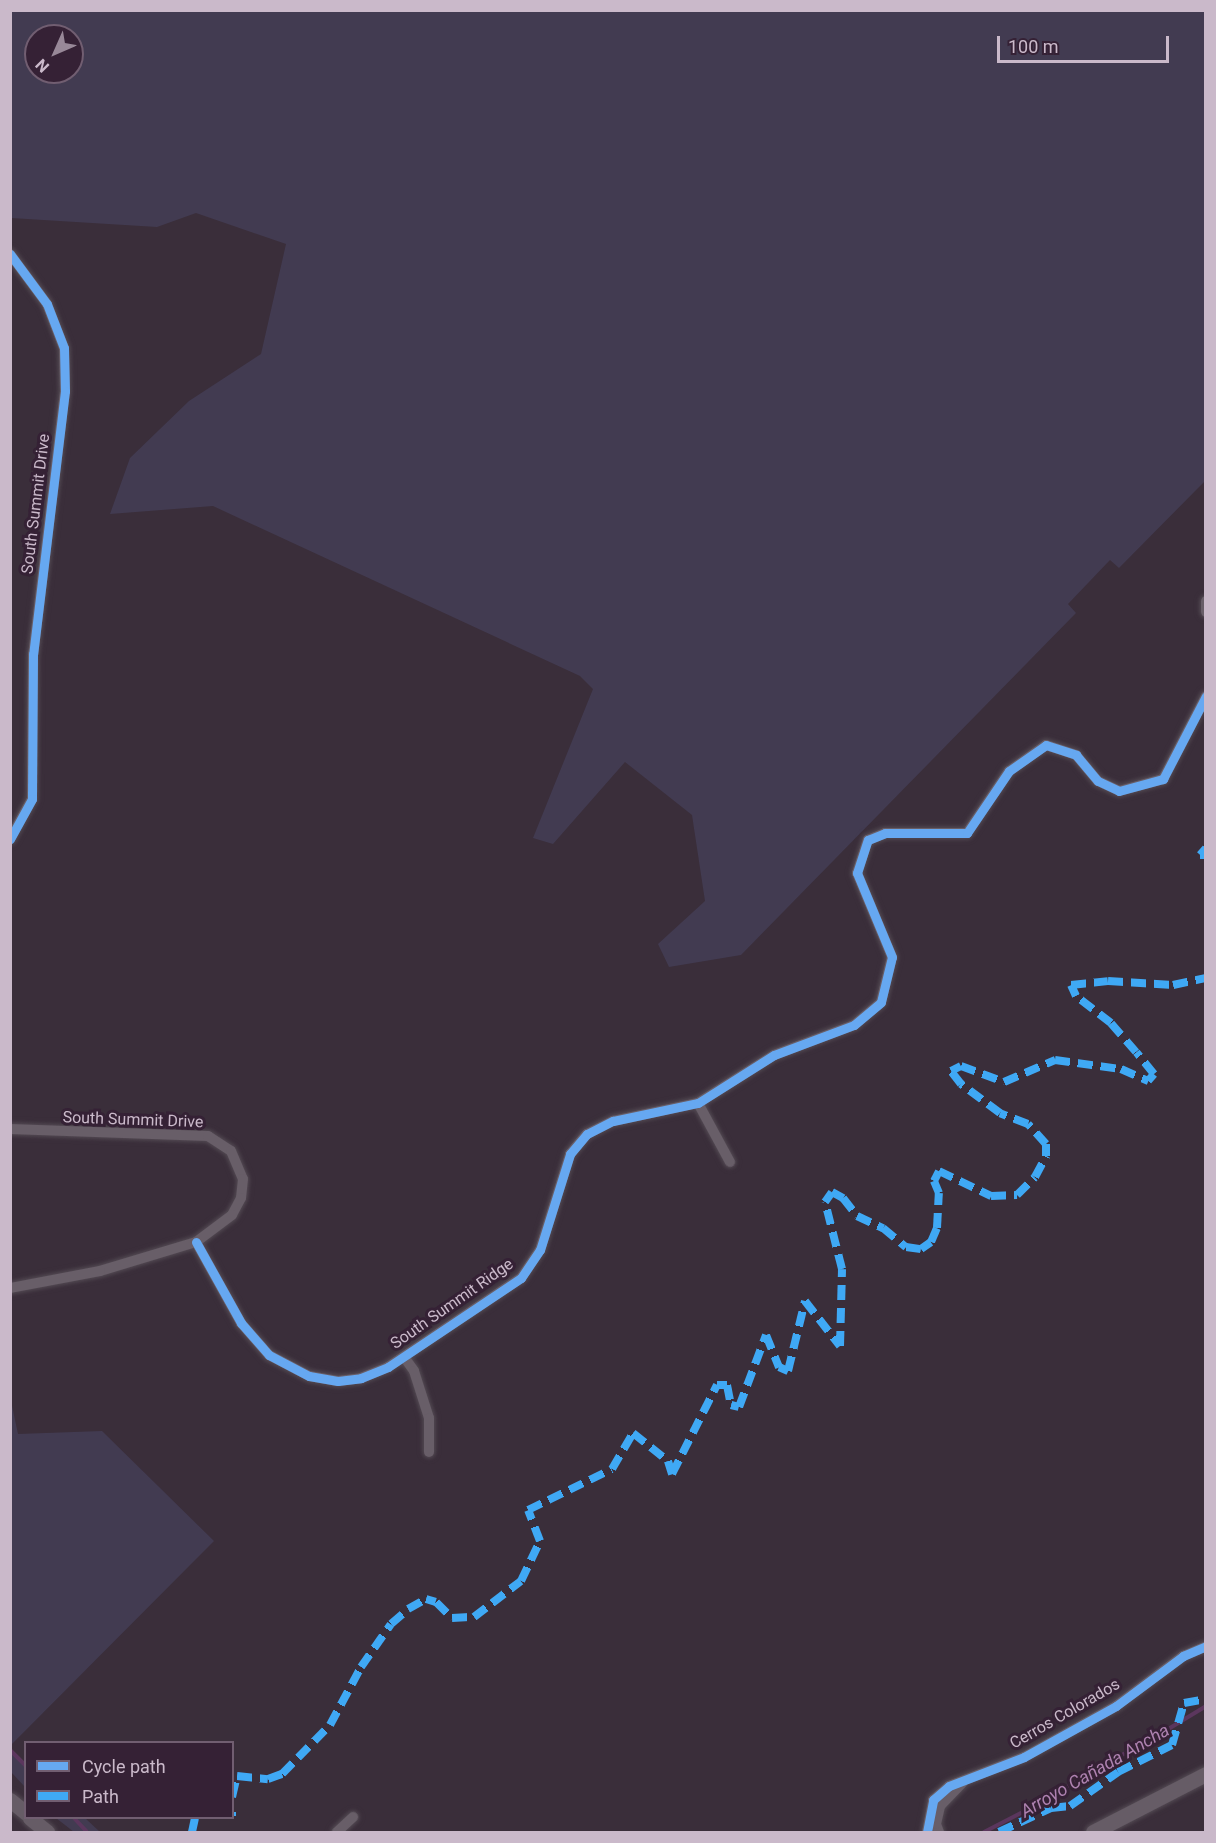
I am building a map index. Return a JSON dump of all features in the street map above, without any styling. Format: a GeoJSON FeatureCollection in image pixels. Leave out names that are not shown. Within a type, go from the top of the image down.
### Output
{"type":"FeatureCollection","features":[{"type":"Feature","properties":{"kind":"main road"},"geometry":{"type":"LineString","coordinates":[[1093,1833],[1206,1774]]}},
{"type":"Feature","properties":{"kind":"main road"},"geometry":{"type":"LineString","coordinates":[[10,1800],[24,1811]]}},
{"type":"Feature","properties":{"kind":"main road"},"geometry":{"type":"LineString","coordinates":[[31,1819],[47,1833]]}},
{"type":"Feature","properties":{"kind":"street","name":"South Summit Drive"},"geometry":{"type":"LineString","coordinates":[[10,254],[47,304],[64,348],[65,391],[33,654],[32,799],[10,839]]}},
{"type":"Feature","properties":{"kind":"street"},"geometry":{"type":"LineString","coordinates":[[1206,601],[1206,612]]}},
{"type":"Feature","properties":{"kind":"street","name":"South Summit Ridge"},"geometry":{"type":"LineString","coordinates":[[196,1242],[249,1336],[283,1364],[309,1376],[338,1381],[361,1378],[404,1357],[521,1278],[540,1250],[570,1154],[587,1134],[613,1121],[698,1103],[774,1055],[854,1025],[881,1002],[892,957],[857,873],[868,840],[885,833],[967,833],[1009,771],[1046,745],[1076,755],[1098,781],[1119,791],[1163,779],[1206,696]]}},
{"type":"Feature","properties":{"kind":"street"},"geometry":{"type":"LineString","coordinates":[[698,1103],[730,1162]]}},
{"type":"Feature","properties":{"kind":"street","name":"South Summit Drive"},"geometry":{"type":"LineString","coordinates":[[10,1130],[96,1135],[198,1134],[218,1140],[238,1160],[243,1179],[241,1198],[225,1221],[196,1242],[100,1271],[10,1288]]}},
{"type":"Feature","properties":{"kind":"street"},"geometry":{"type":"LineString","coordinates":[[404,1357],[414,1371],[429,1418],[429,1452]]}},
{"type":"Feature","properties":{"kind":"street","name":"Cerros Colorados"},"geometry":{"type":"LineString","coordinates":[[927,1833],[933,1800],[948,1786],[1024,1757],[1116,1706],[1184,1656],[1206,1646]]}},
{"type":"Feature","properties":{"kind":"street","name":"Cerros Colorados"},"geometry":{"type":"LineString","coordinates":[[939,1833],[936,1824],[940,1806],[965,1780]]}},
{"type":"Feature","properties":{"kind":"street"},"geometry":{"type":"LineString","coordinates":[[337,1833],[353,1817]]}},
{"type":"Feature","properties":{"kind":"shaded area"},"geometry":{"type":"Polygon","coordinates":[[[10,11],[1205,11],[1205,481],[1119,568],[1110,560],[1068,604],[1076,613],[741,955],[669,967],[658,944],[705,901],[692,815],[625,762],[553,844],[533,838],[593,689],[580,676],[213,506],[110,514],[130,458],[189,401],[261,354],[286,244],[196,213],[157,227],[11,218],[10,11]]]}},
{"type":"Feature","properties":{"kind":"shaded area"},"geometry":{"type":"Polygon","coordinates":[[[10,1396],[18,1434],[102,1431],[214,1541],[11,1745],[10,1396]]]}},
{"type":"Feature","properties":{"kind":"shaded area"},"geometry":{"type":"Polygon","coordinates":[[[11,1750],[24,1763],[24,1786],[11,1772],[11,1750]]]}},
{"type":"Feature","properties":{"kind":"shaded area"},"geometry":{"type":"Polygon","coordinates":[[[57,1819],[86,1819],[100,1832],[74,1832],[57,1819]]]}},
{"type":"Feature","properties":{"kind":"waterway","name":"Arroyo Cañada Ancha"},"geometry":{"type":"LineString","coordinates":[[984,1832],[1058,1794],[1093,1768],[1137,1748],[1206,1706]]}},
{"type":"Feature","properties":{"kind":"waterway","name":"Arroyo Cañada Ancha"},"geometry":{"type":"LineString","coordinates":[[10,1750],[24,1764]]}},
{"type":"Feature","properties":{"kind":"waterway","name":"Arroyo Cañada Ancha"},"geometry":{"type":"LineString","coordinates":[[75,1819],[86,1831]]}},
{"type":"Feature","properties":{"kind":"marked path"},"geometry":{"type":"LineString","coordinates":[[1206,848],[1200,855],[1206,855]]}},
{"type":"Feature","properties":{"kind":"marked path"},"geometry":{"type":"LineString","coordinates":[[234,1789],[237,1776],[268,1779],[282,1774],[330,1725],[361,1667],[391,1624],[408,1609],[426,1599],[436,1602],[452,1618],[474,1617],[521,1581],[540,1541],[528,1510],[612,1469],[633,1433],[668,1461],[672,1474],[717,1385],[727,1385],[731,1405],[739,1407],[766,1335],[779,1367],[788,1371],[805,1301],[840,1346],[842,1269],[825,1202],[832,1192],[843,1198],[857,1216],[883,1228],[906,1247],[921,1249],[931,1242],[937,1228],[939,1193],[934,1181],[939,1171],[991,1196],[1017,1195],[1035,1177],[1046,1156],[1046,1144],[1028,1124],[1000,1113],[961,1084],[951,1071],[961,1066],[1004,1082],[1055,1060],[1121,1069],[1148,1081],[1154,1074],[1111,1023],[1076,996],[1071,985],[1108,981],[1173,985],[1206,978]]}},
{"type":"Feature","properties":{"kind":"marked path"},"geometry":{"type":"LineString","coordinates":[[999,1832],[1051,1808],[1070,1806],[1118,1772],[1172,1745],[1184,1703],[1206,1699]]}},
{"type":"Feature","properties":{"kind":"marked path"},"geometry":{"type":"LineString","coordinates":[[192,1832],[195,1819]]}},
{"type":"Feature","properties":{"kind":"cycle path"},"geometry":{"type":"LineString","coordinates":[[10,254],[47,304],[64,348],[65,391],[33,654],[32,799],[10,839]]}},
{"type":"Feature","properties":{"kind":"cycle path"},"geometry":{"type":"LineString","coordinates":[[196,1242],[241,1323],[269,1355],[309,1376],[338,1381],[361,1378],[388,1367],[521,1278],[540,1250],[570,1154],[587,1134],[613,1121],[698,1103],[774,1055],[854,1025],[881,1002],[892,957],[857,873],[868,840],[885,833],[967,833],[1009,771],[1046,745],[1076,755],[1098,781],[1119,791],[1163,779],[1206,696]]}},
{"type":"Feature","properties":{"kind":"cycle path"},"geometry":{"type":"LineString","coordinates":[[927,1832],[933,1800],[949,1786],[1024,1757],[1116,1706],[1183,1656],[1206,1646]]}}]}
